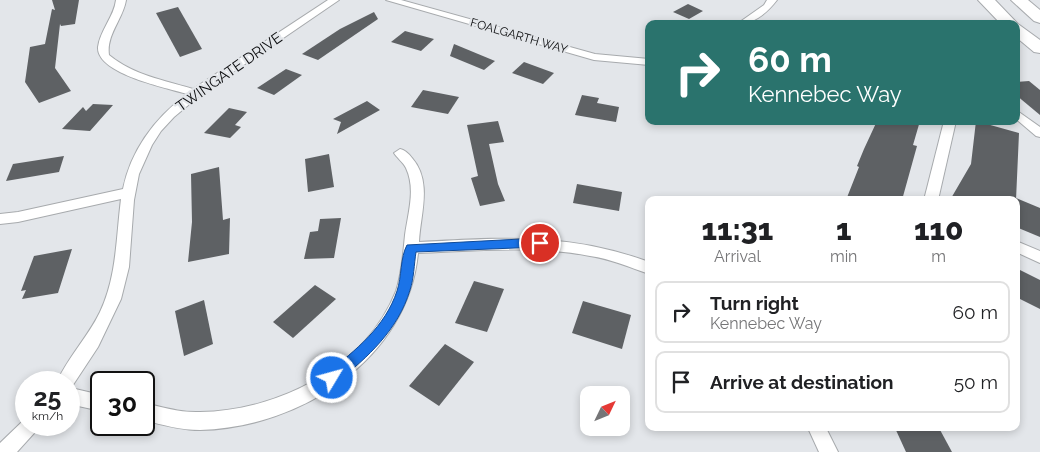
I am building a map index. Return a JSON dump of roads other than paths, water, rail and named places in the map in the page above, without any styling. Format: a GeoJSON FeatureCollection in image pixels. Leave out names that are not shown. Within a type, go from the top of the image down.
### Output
{"type":"FeatureCollection","features":[{"type":"Feature","properties":{"kind":"highway"},"geometry":{"type":"LineString","coordinates":[[986,0],[1006,20]]}},
{"type":"Feature","properties":{"kind":"highway"},"geometry":{"type":"LineString","coordinates":[[1019,0],[1040,18]]}},
{"type":"Feature","properties":{"kind":"highway"},"geometry":{"type":"LineString","coordinates":[[1020,33],[1040,48]]}},
{"type":"Feature","properties":{"kind":"street"},"geometry":{"type":"LineString","coordinates":[[121,0],[118,16],[103,45],[102,51],[104,56],[110,62],[127,71],[194,93]]}},
{"type":"Feature","properties":{"kind":"street","name":"TWINGATE DRIVE"},"geometry":{"type":"LineString","coordinates":[[74,371],[94,342],[115,294],[122,266],[130,192],[136,163],[150,138],[170,114],[194,93],[334,0]]}},
{"type":"Feature","properties":{"kind":"street","name":"FOALGARTH WAY"},"geometry":{"type":"LineString","coordinates":[[391,0],[594,57],[645,62]]}},
{"type":"Feature","properties":{"kind":"street"},"geometry":{"type":"LineString","coordinates":[[748,20],[767,8],[772,0]]}},
{"type":"Feature","properties":{"kind":"street"},"geometry":{"type":"LineString","coordinates":[[1020,117],[1040,133]]}},
{"type":"Feature","properties":{"kind":"street"},"geometry":{"type":"LineString","coordinates":[[932,196],[949,125]]}},
{"type":"Feature","properties":{"kind":"street"},"geometry":{"type":"LineString","coordinates":[[155,414],[198,421],[250,415],[295,400],[319,387],[346,369],[364,352],[383,330],[404,290],[418,184],[412,167],[400,153]]}},
{"type":"Feature","properties":{"kind":"street"},"geometry":{"type":"LineString","coordinates":[[0,219],[130,192]]}},
{"type":"Feature","properties":{"kind":"street"},"geometry":{"type":"LineString","coordinates":[[411,248],[540,243],[578,246],[606,252],[645,267]]}},
{"type":"Feature","properties":{"kind":"street"},"geometry":{"type":"LineString","coordinates":[[1020,248],[1040,257]]}},
{"type":"Feature","properties":{"kind":"street"},"geometry":{"type":"LineString","coordinates":[[818,431],[829,452]]}},
{"type":"Feature","properties":{"kind":"street"},"geometry":{"type":"LineString","coordinates":[[4,452],[19,436]]}}]}
